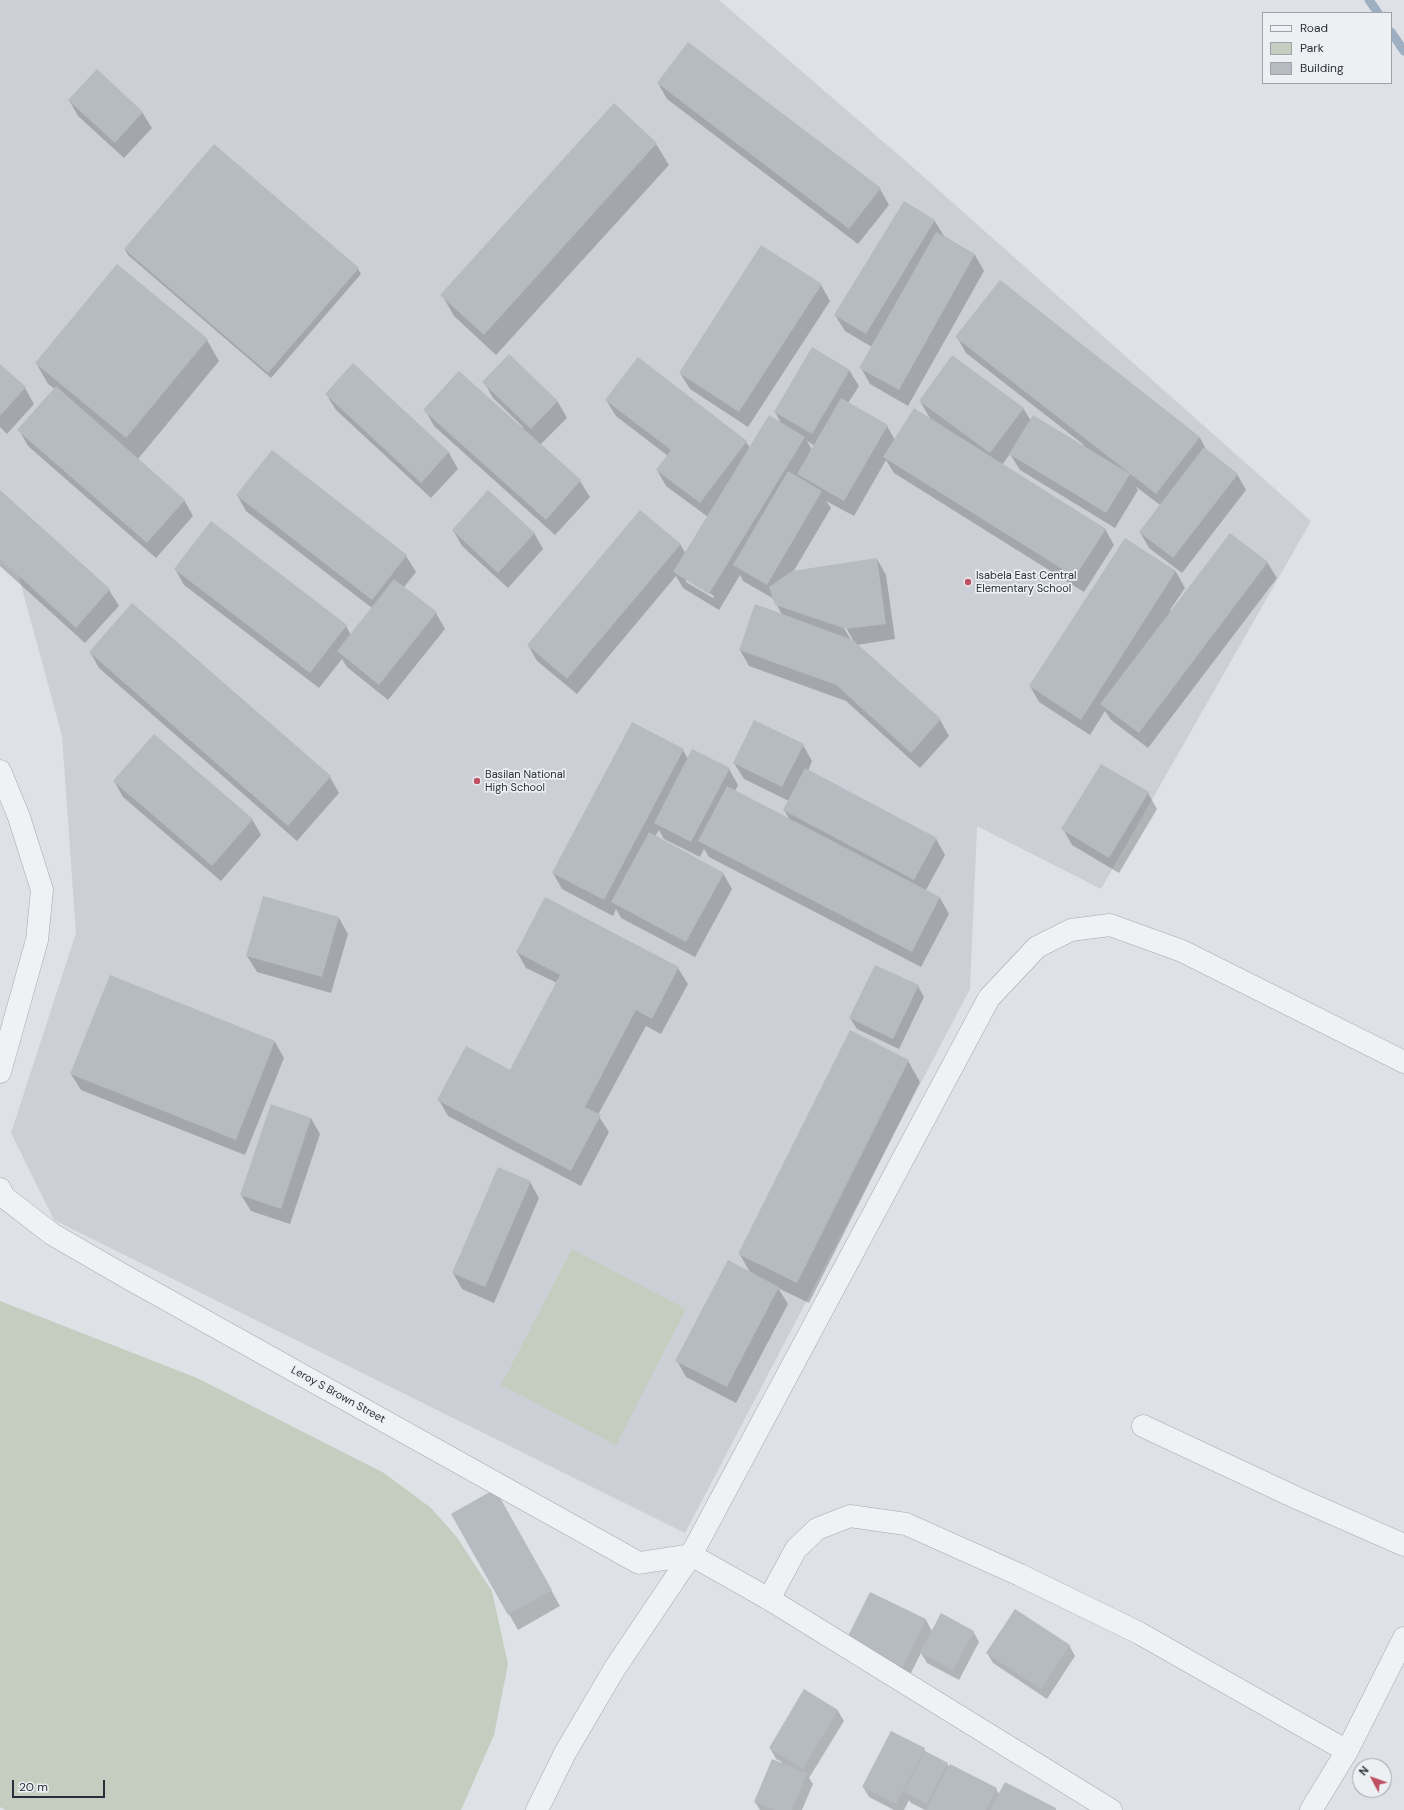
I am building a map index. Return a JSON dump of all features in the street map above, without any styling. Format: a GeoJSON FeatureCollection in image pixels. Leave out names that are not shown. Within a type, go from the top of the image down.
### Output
{"type":"FeatureCollection","features":[{"type":"Feature","properties":{"kind":"street"},"geometry":{"type":"LineString","coordinates":[[0,771],[19,817],[42,890],[37,940],[0,1072]]}},
{"type":"Feature","properties":{"kind":"street"},"geometry":{"type":"LineString","coordinates":[[537,1810],[565,1753],[614,1668],[691,1555],[989,998],[1037,947],[1071,930],[1110,924],[1182,951],[1404,1062]]}},
{"type":"Feature","properties":{"kind":"street","name":"Leroy S Brown Street"},"geometry":{"type":"LineString","coordinates":[[0,1189],[4,1197],[58,1237],[128,1278],[639,1563],[691,1555]]}},
{"type":"Feature","properties":{"kind":"street"},"geometry":{"type":"LineString","coordinates":[[1143,1426],[1297,1498],[1404,1545]]}},
{"type":"Feature","properties":{"kind":"street"},"geometry":{"type":"LineString","coordinates":[[769,1599],[796,1549],[817,1529],[850,1516],[906,1524],[1020,1575],[1139,1633],[1347,1752]]}},
{"type":"Feature","properties":{"kind":"street"},"geometry":{"type":"LineString","coordinates":[[691,1555],[769,1599],[1110,1810]]}},
{"type":"Feature","properties":{"kind":"street"},"geometry":{"type":"LineString","coordinates":[[1312,1810],[1347,1752],[1404,1638]]}},
{"type":"Feature","properties":{"kind":"shaded area","name":"Basilan National High School"},"geometry":{"type":"Polygon","coordinates":[[[0,0],[719,0],[916,170],[1311,521],[1101,889],[977,826],[970,989],[685,1533],[54,1220],[11,1133],[76,933],[62,736],[17,570],[0,553],[0,0]]]}},
{"type":"Feature","properties":{"kind":"green space"},"geometry":{"type":"Polygon","coordinates":[[[572,1249],[686,1309],[616,1445],[501,1385],[572,1249]]]}},
{"type":"Feature","properties":{"kind":"green space"},"geometry":{"type":"Polygon","coordinates":[[[0,1301],[197,1378],[384,1473],[431,1508],[456,1536],[492,1591],[508,1664],[494,1735],[461,1810],[6,1810],[0,1807],[0,1301]]]}},
{"type":"Feature","properties":{"kind":"building"},"geometry":{"type":"Polygon","coordinates":[[[688,42],[881,188],[849,229],[657,83],[688,42]]]}},
{"type":"Feature","properties":{"kind":"building"},"geometry":{"type":"Polygon","coordinates":[[[97,69],[143,112],[115,143],[68,100],[97,69]]]}},
{"type":"Feature","properties":{"kind":"building"},"geometry":{"type":"Polygon","coordinates":[[[614,103],[657,143],[484,335],[440,295],[614,103]]]}},
{"type":"Feature","properties":{"kind":"building"},"geometry":{"type":"Polygon","coordinates":[[[214,144],[359,268],[268,373],[124,249],[214,144]]]}},
{"type":"Feature","properties":{"kind":"building"},"geometry":{"type":"Polygon","coordinates":[[[904,201],[935,220],[866,334],[834,315],[904,201]]]}},
{"type":"Feature","properties":{"kind":"building"},"geometry":{"type":"Polygon","coordinates":[[[936,232],[975,254],[899,390],[859,368],[936,232]]]}},
{"type":"Feature","properties":{"kind":"building"},"geometry":{"type":"Polygon","coordinates":[[[761,245],[822,284],[739,412],[679,373],[761,245]]]}},
{"type":"Feature","properties":{"kind":"building"},"geometry":{"type":"Polygon","coordinates":[[[117,264],[208,339],[126,438],[35,363],[117,264]]]}},
{"type":"Feature","properties":{"kind":"building"},"geometry":{"type":"Polygon","coordinates":[[[1000,280],[1200,437],[1156,494],[955,337],[1000,280]]]}},
{"type":"Feature","properties":{"kind":"building"},"geometry":{"type":"Polygon","coordinates":[[[812,347],[850,370],[812,434],[774,412],[812,347]]]}},
{"type":"Feature","properties":{"kind":"building"},"geometry":{"type":"Polygon","coordinates":[[[509,354],[558,401],[531,429],[482,382],[509,354]]]}},
{"type":"Feature","properties":{"kind":"building"},"geometry":{"type":"Polygon","coordinates":[[[952,355],[1024,408],[990,453],[919,401],[952,355]]]}},
{"type":"Feature","properties":{"kind":"building"},"geometry":{"type":"Polygon","coordinates":[[[638,357],[747,441],[700,503],[656,470],[671,450],[605,400],[638,357]]]}},
{"type":"Feature","properties":{"kind":"building"},"geometry":{"type":"Polygon","coordinates":[[[353,363],[449,452],[421,483],[325,394],[353,363]]]}},
{"type":"Feature","properties":{"kind":"building"},"geometry":{"type":"Polygon","coordinates":[[[0,364],[26,387],[0,416],[0,364]]]}},
{"type":"Feature","properties":{"kind":"building"},"geometry":{"type":"Polygon","coordinates":[[[459,371],[581,480],[546,520],[423,410],[459,371]]]}},
{"type":"Feature","properties":{"kind":"building"},"geometry":{"type":"Polygon","coordinates":[[[56,386],[185,500],[147,543],[17,430],[56,386]]]}},
{"type":"Feature","properties":{"kind":"building"},"geometry":{"type":"Polygon","coordinates":[[[841,398],[888,425],[844,501],[797,474],[841,398]]]}},
{"type":"Feature","properties":{"kind":"building"},"geometry":{"type":"Polygon","coordinates":[[[914,408],[1106,529],[1075,577],[883,457],[914,408]]]}},
{"type":"Feature","properties":{"kind":"building"},"geometry":{"type":"Polygon","coordinates":[[[769,415],[805,437],[709,594],[673,572],[769,415]]]}},
{"type":"Feature","properties":{"kind":"building"},"geometry":{"type":"Polygon","coordinates":[[[1033,415],[1130,474],[1106,513],[1009,454],[1033,415]]]}},
{"type":"Feature","properties":{"kind":"building"},"geometry":{"type":"Polygon","coordinates":[[[1204,447],[1238,474],[1173,558],[1139,532],[1204,447]]]}},
{"type":"Feature","properties":{"kind":"building"},"geometry":{"type":"Polygon","coordinates":[[[272,450],[407,555],[372,600],[236,495],[272,450]]]}},
{"type":"Feature","properties":{"kind":"building"},"geometry":{"type":"Polygon","coordinates":[[[788,471],[822,491],[767,585],[733,565],[788,471]]]}},
{"type":"Feature","properties":{"kind":"building"},"geometry":{"type":"Polygon","coordinates":[[[0,490],[110,589],[76,628],[0,559],[0,490]]]}},
{"type":"Feature","properties":{"kind":"building"},"geometry":{"type":"Polygon","coordinates":[[[488,490],[535,533],[498,573],[452,530],[488,490]]]}},
{"type":"Feature","properties":{"kind":"building"},"geometry":{"type":"Polygon","coordinates":[[[640,510],[681,544],[567,679],[527,645],[640,510]]]}},
{"type":"Feature","properties":{"kind":"building"},"geometry":{"type":"Polygon","coordinates":[[[211,521],[347,625],[310,673],[174,569],[211,521]]]}},
{"type":"Feature","properties":{"kind":"building"},"geometry":{"type":"Polygon","coordinates":[[[1230,533],[1268,562],[1139,733],[1100,704],[1230,533]]]}},
{"type":"Feature","properties":{"kind":"building"},"geometry":{"type":"Polygon","coordinates":[[[1125,538],[1176,571],[1081,720],[1029,686],[1125,538]]]}},
{"type":"Feature","properties":{"kind":"building"},"geometry":{"type":"Polygon","coordinates":[[[877,558],[886,624],[846,629],[775,605],[769,587],[792,571],[877,558]]]}},
{"type":"Feature","properties":{"kind":"building"},"geometry":{"type":"Polygon","coordinates":[[[394,579],[437,612],[379,685],[337,651],[394,579]]]}},
{"type":"Feature","properties":{"kind":"building"},"geometry":{"type":"Polygon","coordinates":[[[132,603],[331,776],[288,826],[89,652],[132,603]]]}},
{"type":"Feature","properties":{"kind":"building"},"geometry":{"type":"Polygon","coordinates":[[[755,604],[853,640],[941,719],[911,753],[836,685],[739,650],[755,604]]]}},
{"type":"Feature","properties":{"kind":"building"},"geometry":{"type":"Polygon","coordinates":[[[754,720],[804,744],[782,787],[733,763],[754,720]]]}},
{"type":"Feature","properties":{"kind":"building"},"geometry":{"type":"Polygon","coordinates":[[[632,722],[684,749],[604,900],[552,873],[632,722]]]}},
{"type":"Feature","properties":{"kind":"building"},"geometry":{"type":"Polygon","coordinates":[[[154,734],[253,819],[212,866],[113,781],[154,734]]]}},
{"type":"Feature","properties":{"kind":"building"},"geometry":{"type":"Polygon","coordinates":[[[692,749],[730,768],[691,842],[654,823],[692,749]]]}},
{"type":"Feature","properties":{"kind":"building"},"geometry":{"type":"Polygon","coordinates":[[[1101,764],[1149,792],[1109,858],[1061,829],[1101,764]]]}},
{"type":"Feature","properties":{"kind":"building"},"geometry":{"type":"Polygon","coordinates":[[[805,768],[937,838],[914,880],[783,810],[805,768]]]}},
{"type":"Feature","properties":{"kind":"building"},"geometry":{"type":"Polygon","coordinates":[[[727,786],[940,897],[912,952],[698,841],[727,786]]]}},
{"type":"Feature","properties":{"kind":"building"},"geometry":{"type":"Polygon","coordinates":[[[649,832],[724,873],[686,942],[611,902],[649,832]]]}},
{"type":"Feature","properties":{"kind":"building"},"geometry":{"type":"Polygon","coordinates":[[[263,896],[339,917],[322,977],[246,956],[263,896]]]}},
{"type":"Feature","properties":{"kind":"building"},"geometry":{"type":"Polygon","coordinates":[[[545,897],[679,967],[652,1019],[636,1010],[585,1107],[601,1115],[571,1171],[437,1100],[466,1046],[510,1070],[560,975],[516,952],[545,897]]]}},
{"type":"Feature","properties":{"kind":"building"},"geometry":{"type":"Polygon","coordinates":[[[875,965],[919,985],[893,1039],[849,1018],[875,965]]]}},
{"type":"Feature","properties":{"kind":"building"},"geometry":{"type":"Polygon","coordinates":[[[110,975],[275,1041],[236,1140],[70,1074],[110,975]]]}},
{"type":"Feature","properties":{"kind":"building"},"geometry":{"type":"Polygon","coordinates":[[[850,1030],[909,1060],[797,1283],[738,1254],[850,1030]]]}},
{"type":"Feature","properties":{"kind":"building"},"geometry":{"type":"Polygon","coordinates":[[[271,1104],[311,1118],[281,1209],[240,1195],[271,1104]]]}},
{"type":"Feature","properties":{"kind":"building"},"geometry":{"type":"Polygon","coordinates":[[[498,1167],[531,1181],[485,1287],[452,1273],[498,1167]]]}},
{"type":"Feature","properties":{"kind":"building"},"geometry":{"type":"Polygon","coordinates":[[[728,1260],[779,1287],[727,1387],[675,1361],[728,1260]]]}},
{"type":"Feature","properties":{"kind":"building"},"geometry":{"type":"Polygon","coordinates":[[[495,1489],[552,1590],[508,1615],[451,1514],[495,1489]]]}},
{"type":"Feature","properties":{"kind":"building"},"geometry":{"type":"Polygon","coordinates":[[[870,1592],[926,1619],[902,1669],[845,1642],[870,1592]]]}},
{"type":"Feature","properties":{"kind":"building"},"geometry":{"type":"Polygon","coordinates":[[[1015,1609],[1070,1645],[1041,1689],[986,1653],[1015,1609]]]}},
{"type":"Feature","properties":{"kind":"building"},"geometry":{"type":"Polygon","coordinates":[[[941,1613],[974,1631],[953,1670],[920,1653],[941,1613]]]}},
{"type":"Feature","properties":{"kind":"building"},"geometry":{"type":"Polygon","coordinates":[[[804,1689],[838,1710],[803,1769],[769,1748],[804,1689]]]}},
{"type":"Feature","properties":{"kind":"building"},"geometry":{"type":"Polygon","coordinates":[[[891,1731],[925,1748],[896,1804],[862,1787],[891,1731]]]}},
{"type":"Feature","properties":{"kind":"building"},"geometry":{"type":"Polygon","coordinates":[[[925,1751],[948,1763],[927,1804],[904,1792],[925,1751]]]}},
{"type":"Feature","properties":{"kind":"building"},"geometry":{"type":"Polygon","coordinates":[[[772,1759],[807,1773],[792,1810],[775,1810],[754,1802],[772,1759]]]}},
{"type":"Feature","properties":{"kind":"building"},"geometry":{"type":"Polygon","coordinates":[[[950,1764],[997,1788],[986,1810],[926,1810],[950,1764]]]}},
{"type":"Feature","properties":{"kind":"building"},"geometry":{"type":"Polygon","coordinates":[[[1005,1782],[1056,1808],[1056,1810],[990,1810],[1005,1782]]]}},
{"type":"Feature","properties":{"kind":"waterway"},"geometry":{"type":"LineString","coordinates":[[1369,0],[1377,12]]}},
{"type":"Feature","properties":{"kind":"waterway"},"geometry":{"type":"LineString","coordinates":[[1392,33],[1404,51]]}},
{"type":"Feature","properties":{"kind":"place","name":"Isabela East Central Elementary School"},"geometry":{"type":"Point","coordinates":[968,582]}},
{"type":"Feature","properties":{"kind":"place","name":"Basilan National High School"},"geometry":{"type":"Point","coordinates":[477,781]}}]}
